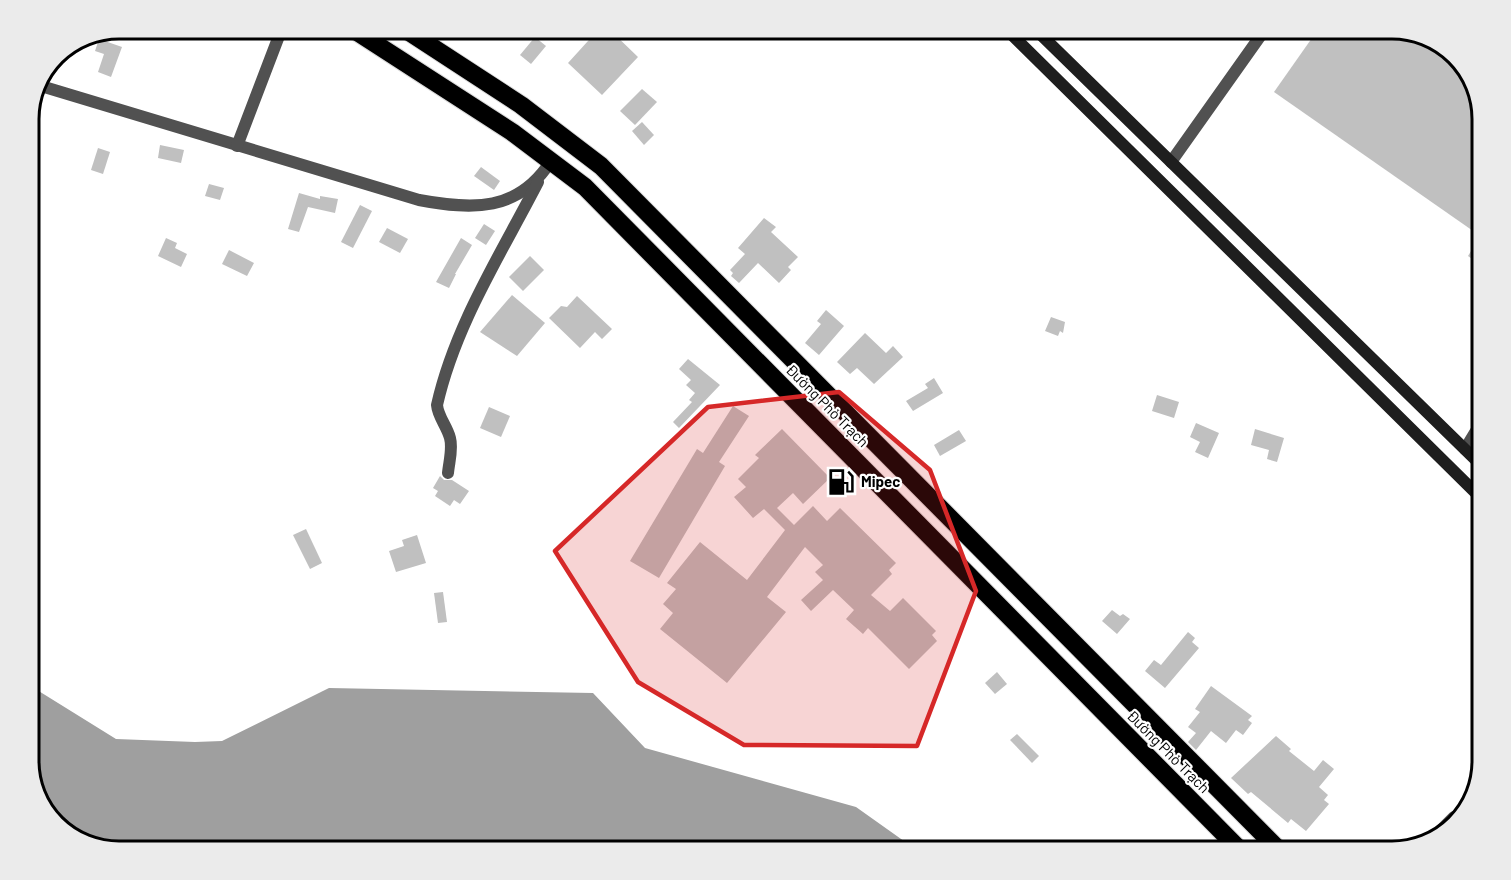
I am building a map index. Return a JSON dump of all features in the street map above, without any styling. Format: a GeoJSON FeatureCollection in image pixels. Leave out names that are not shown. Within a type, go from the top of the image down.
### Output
{"type":"FeatureCollection","features":[{"type":"Feature","properties":{"kind":"highway","name":"Đường Phò Trạch"},"geometry":{"type":"LineString","coordinates":[[368,39],[512,132],[585,187],[1230,841]]}},
{"type":"Feature","properties":{"kind":"highway","name":"Đường Phò Trạch"},"geometry":{"type":"LineString","coordinates":[[420,39],[522,105],[601,166],[1269,841]]}},
{"type":"Feature","properties":{"kind":"street"},"geometry":{"type":"LineString","coordinates":[[237,146],[278,39]]}},
{"type":"Feature","properties":{"kind":"street"},"geometry":{"type":"LineString","coordinates":[[1016,39],[1472,489]]}},
{"type":"Feature","properties":{"kind":"street"},"geometry":{"type":"LineString","coordinates":[[1045,39],[1472,456]]}},
{"type":"Feature","properties":{"kind":"street"},"geometry":{"type":"LineString","coordinates":[[1171,162],[1258,39]]}},
{"type":"Feature","properties":{"kind":"street"},"geometry":{"type":"LineString","coordinates":[[46,87],[438,204],[499,203],[519,195],[540,178]]}},
{"type":"Feature","properties":{"kind":"street"},"geometry":{"type":"LineString","coordinates":[[448,473],[450,436],[437,405],[451,356],[461,330],[551,161]]}},
{"type":"Feature","properties":{"kind":"street"},"geometry":{"type":"LineString","coordinates":[[1465,449],[1472,437]]}},
{"type":"Feature","properties":{"kind":"highlighted area"},"geometry":{"type":"Polygon","coordinates":[[[839,392],[930,470],[976,591],[917,746],[744,745],[638,682],[555,551],[708,407],[839,392]]]}},
{"type":"Feature","properties":{"kind":"shaded area"},"geometry":{"type":"Polygon","coordinates":[[[329,688],[593,693],[645,748],[856,807],[904,841],[109,840],[89,835],[62,818],[45,791],[39,766],[39,691],[116,739],[195,742],[222,741],[329,688]]]}},
{"type":"Feature","properties":{"kind":"building"},"geometry":{"type":"Polygon","coordinates":[[[533,39],[537,39],[546,46],[531,64],[520,55],[533,39]]]}},
{"type":"Feature","properties":{"kind":"building"},"geometry":{"type":"Polygon","coordinates":[[[590,39],[619,39],[638,57],[602,95],[568,63],[590,39]]]}},
{"type":"Feature","properties":{"kind":"building"},"geometry":{"type":"Polygon","coordinates":[[[1311,39],[1402,40],[1422,45],[1441,56],[1449,62],[1461,79],[1469,98],[1472,114],[1472,230],[1274,92],[1311,39]]]}},
{"type":"Feature","properties":{"kind":"building"},"geometry":{"type":"Polygon","coordinates":[[[104,41],[122,47],[111,77],[98,72],[104,54],[95,51],[98,42],[104,41]]]}},
{"type":"Feature","properties":{"kind":"building"},"geometry":{"type":"Polygon","coordinates":[[[642,89],[657,102],[635,125],[620,111],[642,89]]]}},
{"type":"Feature","properties":{"kind":"building"},"geometry":{"type":"Polygon","coordinates":[[[642,122],[654,135],[644,145],[632,131],[642,122]]]}},
{"type":"Feature","properties":{"kind":"building"},"geometry":{"type":"Polygon","coordinates":[[[160,145],[184,150],[181,163],[158,158],[160,145]]]}},
{"type":"Feature","properties":{"kind":"building"},"geometry":{"type":"Polygon","coordinates":[[[98,148],[110,152],[103,174],[91,170],[98,148]]]}},
{"type":"Feature","properties":{"kind":"building"},"geometry":{"type":"Polygon","coordinates":[[[481,167],[500,181],[494,190],[474,176],[481,167]]]}},
{"type":"Feature","properties":{"kind":"building"},"geometry":{"type":"Polygon","coordinates":[[[209,184],[224,188],[220,200],[205,196],[209,184]]]}},
{"type":"Feature","properties":{"kind":"building"},"geometry":{"type":"Polygon","coordinates":[[[299,193],[320,199],[320,196],[338,199],[335,213],[308,207],[299,232],[288,229],[299,193]]]}},
{"type":"Feature","properties":{"kind":"building"},"geometry":{"type":"Polygon","coordinates":[[[360,205],[372,211],[353,248],[341,242],[360,205]]]}},
{"type":"Feature","properties":{"kind":"building"},"geometry":{"type":"Polygon","coordinates":[[[764,218],[776,227],[771,232],[798,257],[788,267],[791,270],[779,283],[758,263],[739,283],[731,276],[733,273],[730,270],[745,254],[738,248],[764,218]]]}},
{"type":"Feature","properties":{"kind":"building"},"geometry":{"type":"Polygon","coordinates":[[[484,224],[495,231],[486,245],[475,238],[484,224]]]}},
{"type":"Feature","properties":{"kind":"building"},"geometry":{"type":"Polygon","coordinates":[[[387,228],[408,239],[400,253],[379,242],[387,228]]]}},
{"type":"Feature","properties":{"kind":"building"},"geometry":{"type":"Polygon","coordinates":[[[166,238],[177,243],[175,248],[187,254],[181,267],[158,256],[166,238]]]}},
{"type":"Feature","properties":{"kind":"building"},"geometry":{"type":"Polygon","coordinates":[[[461,238],[472,245],[449,288],[436,282],[461,238]]]}},
{"type":"Feature","properties":{"kind":"building"},"geometry":{"type":"Polygon","coordinates":[[[229,250],[254,263],[247,276],[222,264],[229,250]]]}},
{"type":"Feature","properties":{"kind":"building"},"geometry":{"type":"Polygon","coordinates":[[[530,256],[544,270],[523,291],[509,277],[530,256]]]}},
{"type":"Feature","properties":{"kind":"building"},"geometry":{"type":"Polygon","coordinates":[[[512,295],[545,323],[517,356],[480,332],[512,295]]]}},
{"type":"Feature","properties":{"kind":"building"},"geometry":{"type":"Polygon","coordinates":[[[577,296],[612,329],[602,339],[595,332],[580,348],[549,318],[561,306],[567,307],[577,296]]]}},
{"type":"Feature","properties":{"kind":"building"},"geometry":{"type":"Polygon","coordinates":[[[826,310],[844,326],[819,355],[805,343],[821,324],[817,321],[826,310]]]}},
{"type":"Feature","properties":{"kind":"building"},"geometry":{"type":"Polygon","coordinates":[[[1051,317],[1065,322],[1063,333],[1060,331],[1058,336],[1045,331],[1051,317]]]}},
{"type":"Feature","properties":{"kind":"building"},"geometry":{"type":"Polygon","coordinates":[[[865,333],[886,353],[893,346],[903,357],[874,384],[857,368],[850,374],[837,362],[865,333]]]}},
{"type":"Feature","properties":{"kind":"building"},"geometry":{"type":"Polygon","coordinates":[[[688,359],[720,385],[679,428],[673,422],[692,402],[689,400],[695,393],[686,385],[691,380],[679,369],[688,359]]]}},
{"type":"Feature","properties":{"kind":"building"},"geometry":{"type":"Polygon","coordinates":[[[934,378],[943,393],[913,411],[906,401],[928,388],[925,384],[934,378]]]}},
{"type":"Feature","properties":{"kind":"building"},"geometry":{"type":"Polygon","coordinates":[[[1157,395],[1179,402],[1174,418],[1152,411],[1157,395]]]}},
{"type":"Feature","properties":{"kind":"building"},"geometry":{"type":"Polygon","coordinates":[[[733,406],[749,416],[719,462],[725,466],[659,578],[630,561],[697,449],[703,453],[733,406]]]}},
{"type":"Feature","properties":{"kind":"building"},"geometry":{"type":"Polygon","coordinates":[[[489,407],[510,416],[501,437],[480,428],[489,407]]]}},
{"type":"Feature","properties":{"kind":"building"},"geometry":{"type":"Polygon","coordinates":[[[1196,423],[1219,433],[1208,458],[1195,452],[1200,442],[1190,437],[1196,423]]]}},
{"type":"Feature","properties":{"kind":"building"},"geometry":{"type":"Polygon","coordinates":[[[782,429],[830,478],[803,504],[793,493],[777,508],[794,525],[813,506],[827,521],[840,508],[896,563],[889,570],[892,574],[871,595],[890,611],[903,598],[936,631],[932,635],[937,641],[909,669],[868,628],[863,634],[846,619],[854,610],[833,590],[811,611],[801,600],[823,580],[815,572],[823,565],[805,547],[767,597],[786,612],[727,683],[660,629],[673,613],[663,604],[676,589],[667,583],[700,542],[747,580],[785,530],[764,509],[753,518],[734,497],[746,487],[738,479],[759,458],[755,455],[782,429]]]}},
{"type":"Feature","properties":{"kind":"building"},"geometry":{"type":"Polygon","coordinates":[[[1255,429],[1284,438],[1277,462],[1267,459],[1269,450],[1251,445],[1255,429]]]}},
{"type":"Feature","properties":{"kind":"building"},"geometry":{"type":"Polygon","coordinates":[[[959,430],[966,441],[940,456],[934,445],[959,430]]]}},
{"type":"Feature","properties":{"kind":"building"},"geometry":{"type":"Polygon","coordinates":[[[440,476],[444,480],[452,480],[469,491],[460,504],[454,500],[450,506],[435,496],[438,491],[433,488],[440,476]]]}},
{"type":"Feature","properties":{"kind":"building"},"geometry":{"type":"Polygon","coordinates":[[[306,529],[322,563],[310,569],[293,535],[306,529]]]}},
{"type":"Feature","properties":{"kind":"building"},"geometry":{"type":"Polygon","coordinates":[[[417,535],[426,563],[396,572],[389,551],[404,546],[402,540],[417,535]]]}},
{"type":"Feature","properties":{"kind":"building"},"geometry":{"type":"Polygon","coordinates":[[[443,592],[447,622],[438,623],[434,593],[443,592]]]}},
{"type":"Feature","properties":{"kind":"building"},"geometry":{"type":"Polygon","coordinates":[[[1112,610],[1130,619],[1117,634],[1102,621],[1112,610]]]}},
{"type":"Feature","properties":{"kind":"building"},"geometry":{"type":"Polygon","coordinates":[[[1188,632],[1195,638],[1192,642],[1199,648],[1165,688],[1145,671],[1154,660],[1161,665],[1188,632]]]}},
{"type":"Feature","properties":{"kind":"building"},"geometry":{"type":"Polygon","coordinates":[[[997,672],[1007,684],[995,694],[985,683],[997,672]]]}},
{"type":"Feature","properties":{"kind":"building"},"geometry":{"type":"Polygon","coordinates":[[[1211,686],[1252,716],[1248,720],[1252,723],[1243,735],[1236,730],[1226,743],[1211,731],[1196,750],[1188,742],[1196,733],[1188,727],[1200,712],[1195,709],[1211,686]]]}},
{"type":"Feature","properties":{"kind":"building"},"geometry":{"type":"Polygon","coordinates":[[[1017,734],[1039,756],[1032,763],[1010,740],[1017,734]]]}},
{"type":"Feature","properties":{"kind":"building"},"geometry":{"type":"Polygon","coordinates":[[[1276,736],[1291,749],[1289,751],[1314,771],[1323,760],[1334,769],[1319,787],[1328,795],[1324,800],[1329,804],[1306,831],[1291,819],[1288,823],[1251,792],[1248,794],[1231,778],[1276,736]]]}},
{"type":"Feature","properties":{"kind":"place","name":"Mipec"},"geometry":{"type":"Point","coordinates":[841,482]}}]}
